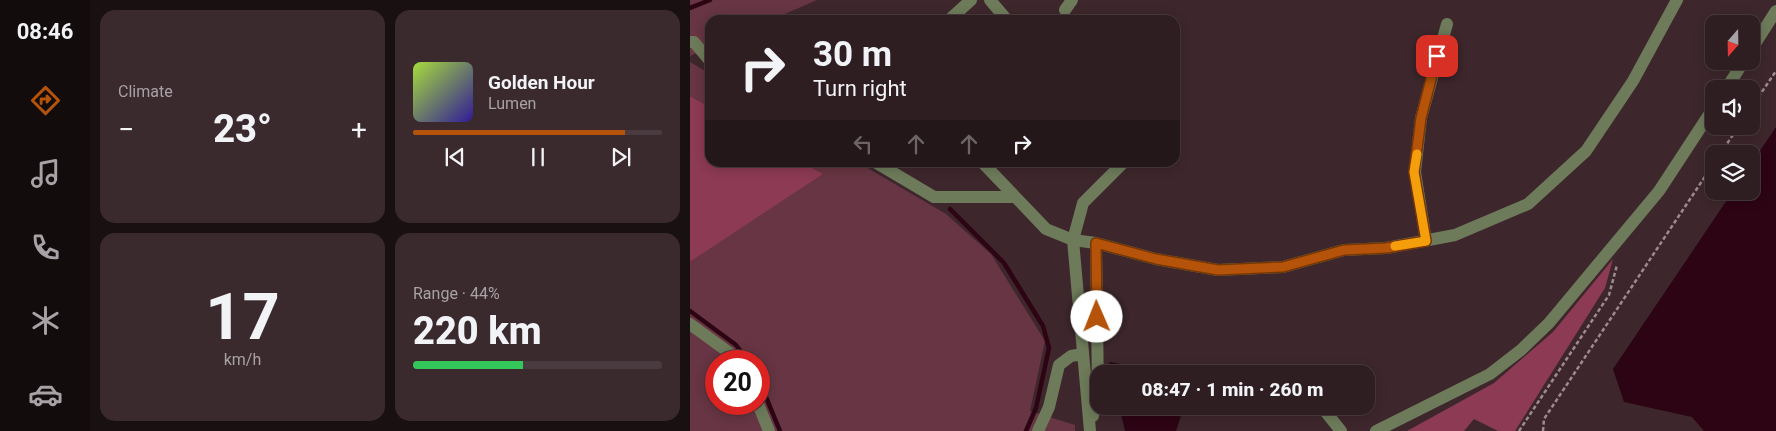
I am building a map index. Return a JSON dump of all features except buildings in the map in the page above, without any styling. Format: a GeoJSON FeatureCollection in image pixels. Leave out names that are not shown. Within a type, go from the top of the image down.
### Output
{"type":"FeatureCollection","features":[{"type":"Feature","properties":{"kind":"lane"},"geometry":{"type":"LineString","coordinates":[[954,15],[971,0]]}},
{"type":"Feature","properties":{"kind":"lane"},"geometry":{"type":"LineString","coordinates":[[990,0],[1003,15]]}},
{"type":"Feature","properties":{"kind":"lane"},"geometry":{"type":"LineString","coordinates":[[987,167],[1046,229],[1073,240],[1096,243],[1156,259],[1218,270],[1283,267],[1344,250],[1386,248],[1455,236],[1528,204],[1586,151],[1633,80],[1676,0]]}},
{"type":"Feature","properties":{"kind":"lane"},"geometry":{"type":"LineString","coordinates":[[1760,36],[1776,12]]}},
{"type":"Feature","properties":{"kind":"lane"},"geometry":{"type":"LineString","coordinates":[[1426,241],[1414,172],[1421,118],[1447,24]]}},
{"type":"Feature","properties":{"kind":"lane"},"geometry":{"type":"LineString","coordinates":[[690,42],[694,42],[705,55]]}},
{"type":"Feature","properties":{"kind":"lane"},"geometry":{"type":"LineString","coordinates":[[1376,431],[1490,374],[1521,350],[1549,323],[1659,191],[1705,121]]}},
{"type":"Feature","properties":{"kind":"lane"},"geometry":{"type":"LineString","coordinates":[[883,167],[934,197],[1014,197]]}},
{"type":"Feature","properties":{"kind":"lane"},"geometry":{"type":"LineString","coordinates":[[1090,431],[1073,240],[1083,203],[1119,167]]}},
{"type":"Feature","properties":{"kind":"lane"},"geometry":{"type":"LineString","coordinates":[[1090,431],[1098,392],[1096,243]]}},
{"type":"Feature","properties":{"kind":"lane"},"geometry":{"type":"LineString","coordinates":[[690,324],[726,350]]}},
{"type":"Feature","properties":{"kind":"lane"},"geometry":{"type":"LineString","coordinates":[[1038,431],[1049,406],[1059,364],[1070,356],[1083,354]]}},
{"type":"Feature","properties":{"kind":"lane"},"geometry":{"type":"LineString","coordinates":[[763,415],[770,431]]}},
{"type":"Feature","properties":{"kind":"lane"},"geometry":{"type":"LineString","coordinates":[[1328,415],[1341,431]]}},
{"type":"Feature","properties":{"kind":"path"},"geometry":{"type":"LineString","coordinates":[[1760,95],[1776,71]]}},
{"type":"Feature","properties":{"kind":"path"},"geometry":{"type":"LineString","coordinates":[[1542,431],[1544,419],[1705,177]]}},
{"type":"Feature","properties":{"kind":"path"},"geometry":{"type":"LineString","coordinates":[[1519,430],[1609,295],[1618,260]]}},
{"type":"Feature","properties":{"kind":"shaded area"},"geometry":{"type":"Polygon","coordinates":[[[690,0],[817,0],[782,15],[705,15],[705,49],[690,56],[690,0]]]}},
{"type":"Feature","properties":{"kind":"shaded area"},"geometry":{"type":"Polygon","coordinates":[[[690,62],[705,71],[705,104],[690,96],[690,62]]]}},
{"type":"Feature","properties":{"kind":"shaded area"},"geometry":{"type":"Polygon","coordinates":[[[690,96],[705,104],[705,167],[811,167],[823,174],[690,262],[690,96]]]}},
{"type":"Feature","properties":{"kind":"shaded area"},"geometry":{"type":"Polygon","coordinates":[[[1776,127],[1776,431],[1704,431],[1692,417],[1624,402],[1613,369],[1727,200],[1760,200],[1760,151],[1776,127]]]}},
{"type":"Feature","properties":{"kind":"shaded area"},"geometry":{"type":"Polygon","coordinates":[[[812,167],[866,167],[946,214],[991,254],[1045,341],[1030,411],[1075,425],[1075,431],[690,431],[690,262],[822,174],[812,167]]]}},
{"type":"Feature","properties":{"kind":"shaded area"},"geometry":{"type":"Polygon","coordinates":[[[1613,259],[1605,288],[1515,431],[1498,431],[1474,419],[1464,431],[1407,431],[1494,383],[1553,332],[1613,259]]]}},
{"type":"Feature","properties":{"kind":"shaded area"},"geometry":{"type":"Polygon","coordinates":[[[1109,362],[1127,365],[1110,365],[1109,362]]]}},
{"type":"Feature","properties":{"kind":"shaded area"},"geometry":{"type":"Polygon","coordinates":[[[1121,415],[1181,415],[1176,431],[1125,431],[1121,415]]]}},
{"type":"Feature","properties":{"kind":"waterway"},"geometry":{"type":"LineString","coordinates":[[690,8],[710,0]]}},
{"type":"Feature","properties":{"kind":"waterway"},"geometry":{"type":"LineString","coordinates":[[950,209],[1004,263],[1043,326],[1049,348],[1036,408],[1026,431]]}},
{"type":"Feature","properties":{"kind":"waterway"},"geometry":{"type":"LineString","coordinates":[[690,311],[736,345],[740,350]]}},
{"type":"Feature","properties":{"kind":"waterway"},"geometry":{"type":"LineString","coordinates":[[770,407],[780,431]]}},
{"type":"Feature","properties":{"kind":"slow traffic"},"geometry":{"type":"LineString","coordinates":[[1395,246],[1426,241],[1414,172],[1417,154]]}},
{"type":"Feature","properties":{"kind":"route"},"geometry":{"type":"LineString","coordinates":[[1097,317],[1096,243],[1156,259],[1218,270],[1283,267],[1344,250],[1386,248],[1426,241],[1414,172],[1421,118],[1437,56]]}}]}
